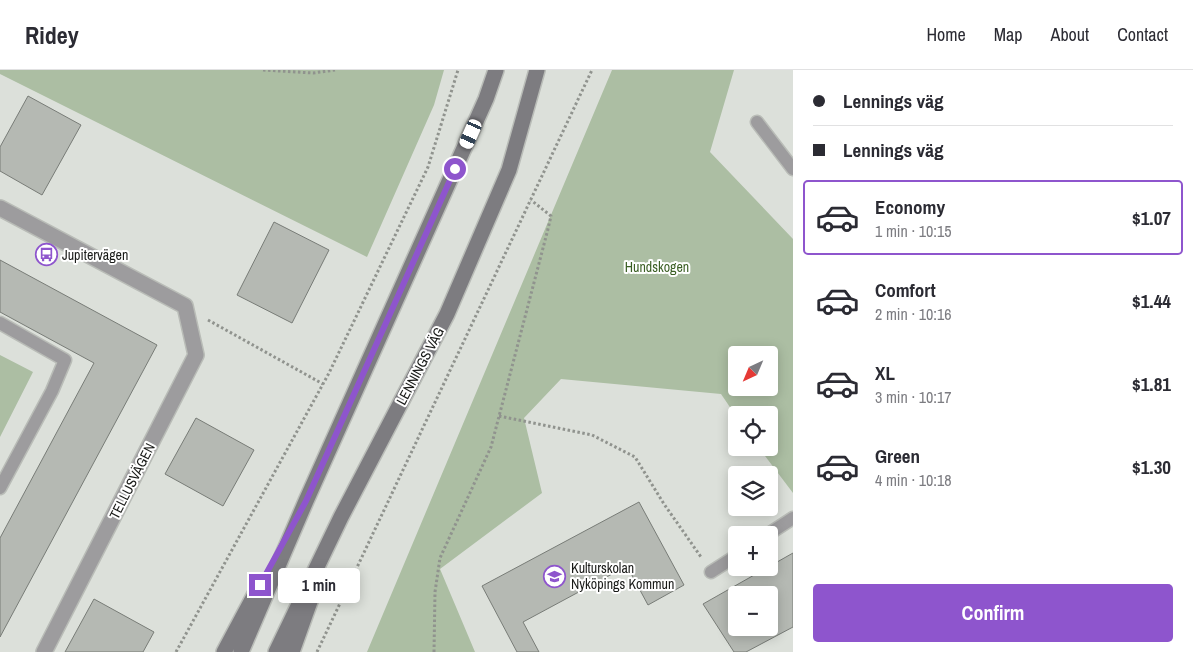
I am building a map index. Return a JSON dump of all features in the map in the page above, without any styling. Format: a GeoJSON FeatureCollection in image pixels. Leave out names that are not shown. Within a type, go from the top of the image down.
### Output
{"type":"FeatureCollection","features":[{"type":"Feature","properties":{"kind":"main road"},"geometry":{"type":"LineString","coordinates":[[242,652],[306,501],[486,99],[496,70]]}},
{"type":"Feature","properties":{"kind":"main road","name":"LENNINGS VÄG"},"geometry":{"type":"LineString","coordinates":[[276,652],[341,517],[447,314],[510,170],[537,70]]}},
{"type":"Feature","properties":{"kind":"main road"},"geometry":{"type":"LineString","coordinates":[[224,652],[306,501]]}},
{"type":"Feature","properties":{"kind":"main road"},"geometry":{"type":"LineString","coordinates":[[292,652],[341,517]]}},
{"type":"Feature","properties":{"kind":"street"},"geometry":{"type":"LineString","coordinates":[[0,208],[185,306]]}},
{"type":"Feature","properties":{"kind":"street","name":"TELLUSVÄGEN"},"geometry":{"type":"LineString","coordinates":[[44,652],[196,355],[185,306]]}},
{"type":"Feature","properties":{"kind":"lane"},"geometry":{"type":"LineString","coordinates":[[757,122],[793,169]]}},
{"type":"Feature","properties":{"kind":"lane"},"geometry":{"type":"LineString","coordinates":[[0,323],[65,360],[52,391],[0,488]]}},
{"type":"Feature","properties":{"kind":"lane"},"geometry":{"type":"LineString","coordinates":[[778,528],[793,518]]}},
{"type":"Feature","properties":{"kind":"lane"},"geometry":{"type":"LineString","coordinates":[[711,572],[728,561]]}},
{"type":"Feature","properties":{"kind":"path"},"geometry":{"type":"LineString","coordinates":[[263,70],[313,73],[335,70]]}},
{"type":"Feature","properties":{"kind":"path"},"geometry":{"type":"LineString","coordinates":[[176,652],[323,384],[428,167],[458,70]]}},
{"type":"Feature","properties":{"kind":"path"},"geometry":{"type":"LineString","coordinates":[[317,652],[592,70]]}},
{"type":"Feature","properties":{"kind":"path"},"geometry":{"type":"LineString","coordinates":[[434,652],[435,592],[440,558],[491,447],[551,216],[532,200]]}},
{"type":"Feature","properties":{"kind":"path"},"geometry":{"type":"LineString","coordinates":[[185,306],[323,384]]}},
{"type":"Feature","properties":{"kind":"path"},"geometry":{"type":"LineString","coordinates":[[499,416],[592,435],[635,457],[664,504],[711,572]]}},
{"type":"Feature","properties":{"kind":"green space"},"geometry":{"type":"Polygon","coordinates":[[[0,70],[444,70],[434,105],[367,257],[0,74],[0,70]]]}},
{"type":"Feature","properties":{"kind":"green space","name":"Hundskogen"},"geometry":{"type":"Polygon","coordinates":[[[612,70],[734,70],[710,152],[793,239],[793,493],[778,473],[778,466],[773,466],[765,456],[778,456],[778,406],[729,406],[721,394],[561,379],[524,418],[542,493],[440,569],[475,652],[367,652],[612,70]]]}},
{"type":"Feature","properties":{"kind":"green space"},"geometry":{"type":"Polygon","coordinates":[[[0,355],[33,372],[0,437],[0,355]]]}},
{"type":"Feature","properties":{"kind":"building"},"geometry":{"type":"Polygon","coordinates":[[[28,96],[81,125],[42,195],[0,171],[0,147],[28,96]]]}},
{"type":"Feature","properties":{"kind":"building"},"geometry":{"type":"Polygon","coordinates":[[[274,222],[329,250],[292,323],[237,295],[274,222]]]}},
{"type":"Feature","properties":{"kind":"building"},"geometry":{"type":"Polygon","coordinates":[[[0,260],[157,345],[0,637],[0,538],[94,363],[0,312],[0,260]]]}},
{"type":"Feature","properties":{"kind":"building"},"geometry":{"type":"Polygon","coordinates":[[[196,418],[254,450],[223,506],[165,474],[196,418]]]}},
{"type":"Feature","properties":{"kind":"building","name":"Kulturskolan Nyköpings Kommun"},"geometry":{"type":"Polygon","coordinates":[[[639,502],[684,585],[648,605],[627,566],[523,622],[539,652],[517,652],[482,586],[639,502]]]}},
{"type":"Feature","properties":{"kind":"building"},"geometry":{"type":"Polygon","coordinates":[[[793,553],[793,627],[778,635],[778,586],[735,586],[752,576],[778,576],[778,562],[793,553]]]}},
{"type":"Feature","properties":{"kind":"building"},"geometry":{"type":"Polygon","coordinates":[[[728,590],[728,636],[776,636],[746,652],[734,652],[703,604],[728,590]]]}},
{"type":"Feature","properties":{"kind":"building"},"geometry":{"type":"Polygon","coordinates":[[[94,599],[154,632],[143,652],[65,652],[94,599]]]}},
{"type":"Feature","properties":{"kind":"place","name":"Jupitervägen"},"geometry":{"type":"Point","coordinates":[46,255]}},
{"type":"Feature","properties":{"kind":"place","name":"Kulturskolan Nyköpings Kommun"},"geometry":{"type":"Point","coordinates":[555,576]}},
{"type":"Feature","properties":{"kind":"route"},"geometry":{"type":"LineString","coordinates":[[260,585],[306,501],[455,169]]}}]}
